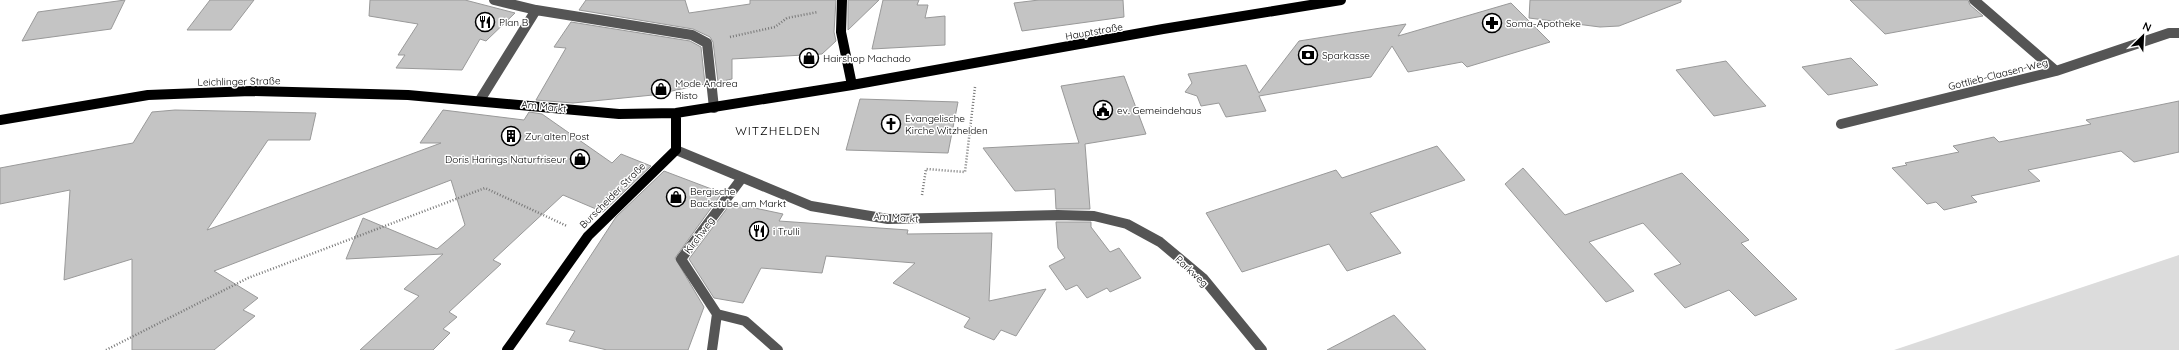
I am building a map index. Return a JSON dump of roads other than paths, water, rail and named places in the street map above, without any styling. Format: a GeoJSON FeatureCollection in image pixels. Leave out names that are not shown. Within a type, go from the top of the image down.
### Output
{"type":"FeatureCollection","features":[{"type":"Feature","properties":{"kind":"main road","name":"Hauptstraße"},"geometry":{"type":"LineString","coordinates":[[852,85],[1163,29],[1341,0]]}},
{"type":"Feature","properties":{"kind":"main road"},"geometry":{"type":"LineString","coordinates":[[842,4],[844,51],[852,85]]}},
{"type":"Feature","properties":{"kind":"main road","name":"Am Markt"},"geometry":{"type":"LineString","coordinates":[[480,100],[619,114],[676,113],[852,85]]}},
{"type":"Feature","properties":{"kind":"main road","name":"Leichlinger Straße"},"geometry":{"type":"LineString","coordinates":[[0,120],[110,100],[200,92],[357,93],[480,100]]}},
{"type":"Feature","properties":{"kind":"main road"},"geometry":{"type":"LineString","coordinates":[[676,113],[676,150]]}},
{"type":"Feature","properties":{"kind":"main road","name":"Burscheider Straße"},"geometry":{"type":"LineString","coordinates":[[507,350],[588,236],[676,150]]}},
{"type":"Feature","properties":{"kind":"street"},"geometry":{"type":"LineString","coordinates":[[494,0],[536,10],[692,35],[706,43],[714,108]]}},
{"type":"Feature","properties":{"kind":"street","name":"Gottlieb-Claasen-Weg"},"geometry":{"type":"LineString","coordinates":[[1974,0],[2056,71]]}},
{"type":"Feature","properties":{"kind":"street"},"geometry":{"type":"LineString","coordinates":[[480,100],[536,10]]}},
{"type":"Feature","properties":{"kind":"street"},"geometry":{"type":"LineString","coordinates":[[2056,71],[2169,33],[2179,33]]}},
{"type":"Feature","properties":{"kind":"street","name":"Gottlieb-Claasen-Weg"},"geometry":{"type":"LineString","coordinates":[[1841,124],[2056,71]]}},
{"type":"Feature","properties":{"kind":"street","name":"Am Markt"},"geometry":{"type":"LineString","coordinates":[[676,150],[811,206],[888,219],[1058,215],[1094,216],[1127,224]]}},
{"type":"Feature","properties":{"kind":"street","name":"Kirchweg"},"geometry":{"type":"LineString","coordinates":[[717,314],[681,259],[742,178]]}},
{"type":"Feature","properties":{"kind":"street","name":"Parkweg"},"geometry":{"type":"LineString","coordinates":[[1127,224],[1160,242],[1203,278],[1262,350]]}},
{"type":"Feature","properties":{"kind":"street"},"geometry":{"type":"LineString","coordinates":[[712,350],[717,314],[745,321],[778,350]]}},
{"type":"Feature","properties":{"kind":"place","name":"Plan B"},"geometry":{"type":"Point","coordinates":[485,22]}},
{"type":"Feature","properties":{"kind":"place","name":"Soma-Apotheke"},"geometry":{"type":"Point","coordinates":[1492,23]}},
{"type":"Feature","properties":{"kind":"place","name":"Sparkasse"},"geometry":{"type":"Point","coordinates":[1308,55]}},
{"type":"Feature","properties":{"kind":"place","name":"Hairshop Machado"},"geometry":{"type":"Point","coordinates":[809,58]}},
{"type":"Feature","properties":{"kind":"place","name":"Mode Andrea Risto"},"geometry":{"type":"Point","coordinates":[661,89]}},
{"type":"Feature","properties":{"kind":"place","name":"ev. Gemeindehaus"},"geometry":{"type":"Point","coordinates":[1103,110]}},
{"type":"Feature","properties":{"kind":"place","name":"Evangelische Kirche Witzhelden"},"geometry":{"type":"Point","coordinates":[891,124]}},
{"type":"Feature","properties":{"kind":"place","name":"Zur alten Post"},"geometry":{"type":"Point","coordinates":[511,136]}},
{"type":"Feature","properties":{"kind":"place","name":"Doris Harings Naturfriseur"},"geometry":{"type":"Point","coordinates":[580,159]}},
{"type":"Feature","properties":{"kind":"place","name":"Bergische Backstube am Markt"},"geometry":{"type":"Point","coordinates":[676,197]}},
{"type":"Feature","properties":{"kind":"place","name":"i Trulli"},"geometry":{"type":"Point","coordinates":[759,231]}},
{"type":"Feature","properties":{"kind":"district","name":"WITZHELDEN"},"geometry":{"type":"Point","coordinates":[778,131]}}]}
